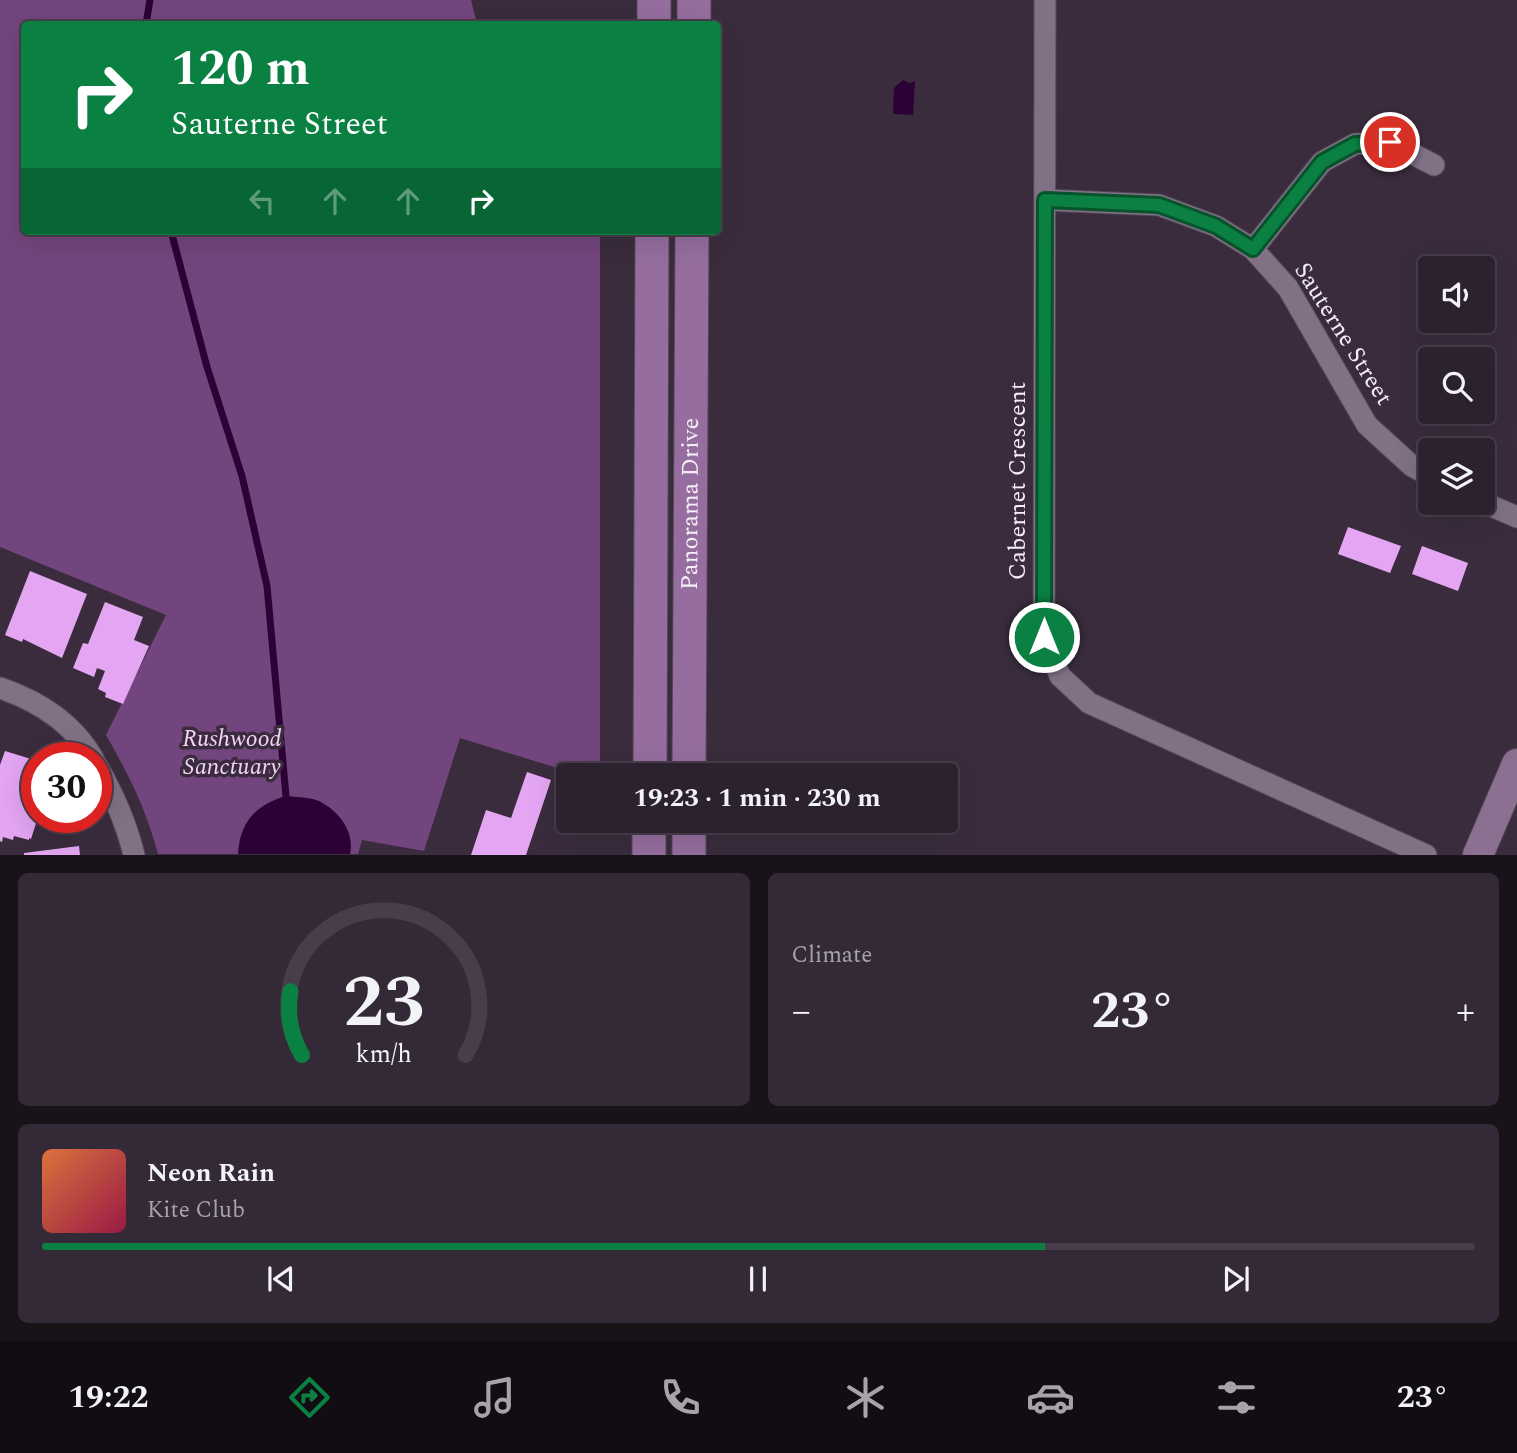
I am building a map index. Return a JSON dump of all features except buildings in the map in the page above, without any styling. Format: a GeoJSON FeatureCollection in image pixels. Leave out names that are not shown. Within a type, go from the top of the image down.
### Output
{"type":"FeatureCollection","features":[{"type":"Feature","properties":{"kind":"main road"},"geometry":{"type":"LineString","coordinates":[[654,0],[654,21]]}},
{"type":"Feature","properties":{"kind":"main road"},"geometry":{"type":"LineString","coordinates":[[694,0],[694,21]]}},
{"type":"Feature","properties":{"kind":"main road","name":"Panorama Drive"},"geometry":{"type":"LineString","coordinates":[[650,763],[652,235]]}},
{"type":"Feature","properties":{"kind":"main road","name":"Panorama Drive"},"geometry":{"type":"LineString","coordinates":[[689,763],[692,235]]}},
{"type":"Feature","properties":{"kind":"main road"},"geometry":{"type":"LineString","coordinates":[[649,833],[649,855]]}},
{"type":"Feature","properties":{"kind":"main road"},"geometry":{"type":"LineString","coordinates":[[689,833],[689,855]]}},
{"type":"Feature","properties":{"kind":"street","name":"Cabernet Crescent"},"geometry":{"type":"LineString","coordinates":[[1045,0],[1044,637],[1060,676],[1089,702],[1426,855]]}},
{"type":"Feature","properties":{"kind":"street"},"geometry":{"type":"LineString","coordinates":[[1253,249],[1322,162],[1355,144],[1390,142],[1434,165]]}},
{"type":"Feature","properties":{"kind":"street","name":"Sauterne Street"},"geometry":{"type":"LineString","coordinates":[[1045,200],[1159,205],[1216,226],[1253,249],[1288,288],[1367,425],[1418,469]]}},
{"type":"Feature","properties":{"kind":"street"},"geometry":{"type":"LineString","coordinates":[[1495,508],[1517,517]]}},
{"type":"Feature","properties":{"kind":"street"},"geometry":{"type":"LineString","coordinates":[[0,688],[28,698],[59,718],[79,742]]}},
{"type":"Feature","properties":{"kind":"street"},"geometry":{"type":"LineString","coordinates":[[1478,855],[1517,764]]}},
{"type":"Feature","properties":{"kind":"street"},"geometry":{"type":"LineString","coordinates":[[112,792],[127,827],[134,855]]}},
{"type":"Feature","properties":{"kind":"green space","name":"Rushwood Sanctuary"},"geometry":{"type":"Polygon","coordinates":[[[0,0],[471,0],[476,21],[21,21],[21,235],[600,235],[600,763],[556,763],[556,768],[460,738],[424,851],[362,840],[358,854],[158,854],[136,793],[112,742],[106,735],[166,615],[0,547],[0,0]]]}},
{"type":"Feature","properties":{"kind":"shaded area"},"geometry":{"type":"Polygon","coordinates":[[[903,80],[910,83],[915,81],[913,115],[893,114],[894,88],[903,80]]]}},
{"type":"Feature","properties":{"kind":"shaded area"},"geometry":{"type":"Polygon","coordinates":[[[286,796],[315,800],[333,810],[348,830],[350,854],[238,854],[242,832],[251,816],[266,804],[286,796]]]}},
{"type":"Feature","properties":{"kind":"waterway"},"geometry":{"type":"LineString","coordinates":[[146,21],[150,0]]}},
{"type":"Feature","properties":{"kind":"waterway"},"geometry":{"type":"LineString","coordinates":[[172,235],[207,367],[242,476],[267,586],[285,804]]}},
{"type":"Feature","properties":{"kind":"route"},"geometry":{"type":"LineString","coordinates":[[1044,637],[1045,200],[1159,205],[1216,226],[1253,249],[1322,162],[1355,144],[1390,142]]}}]}
